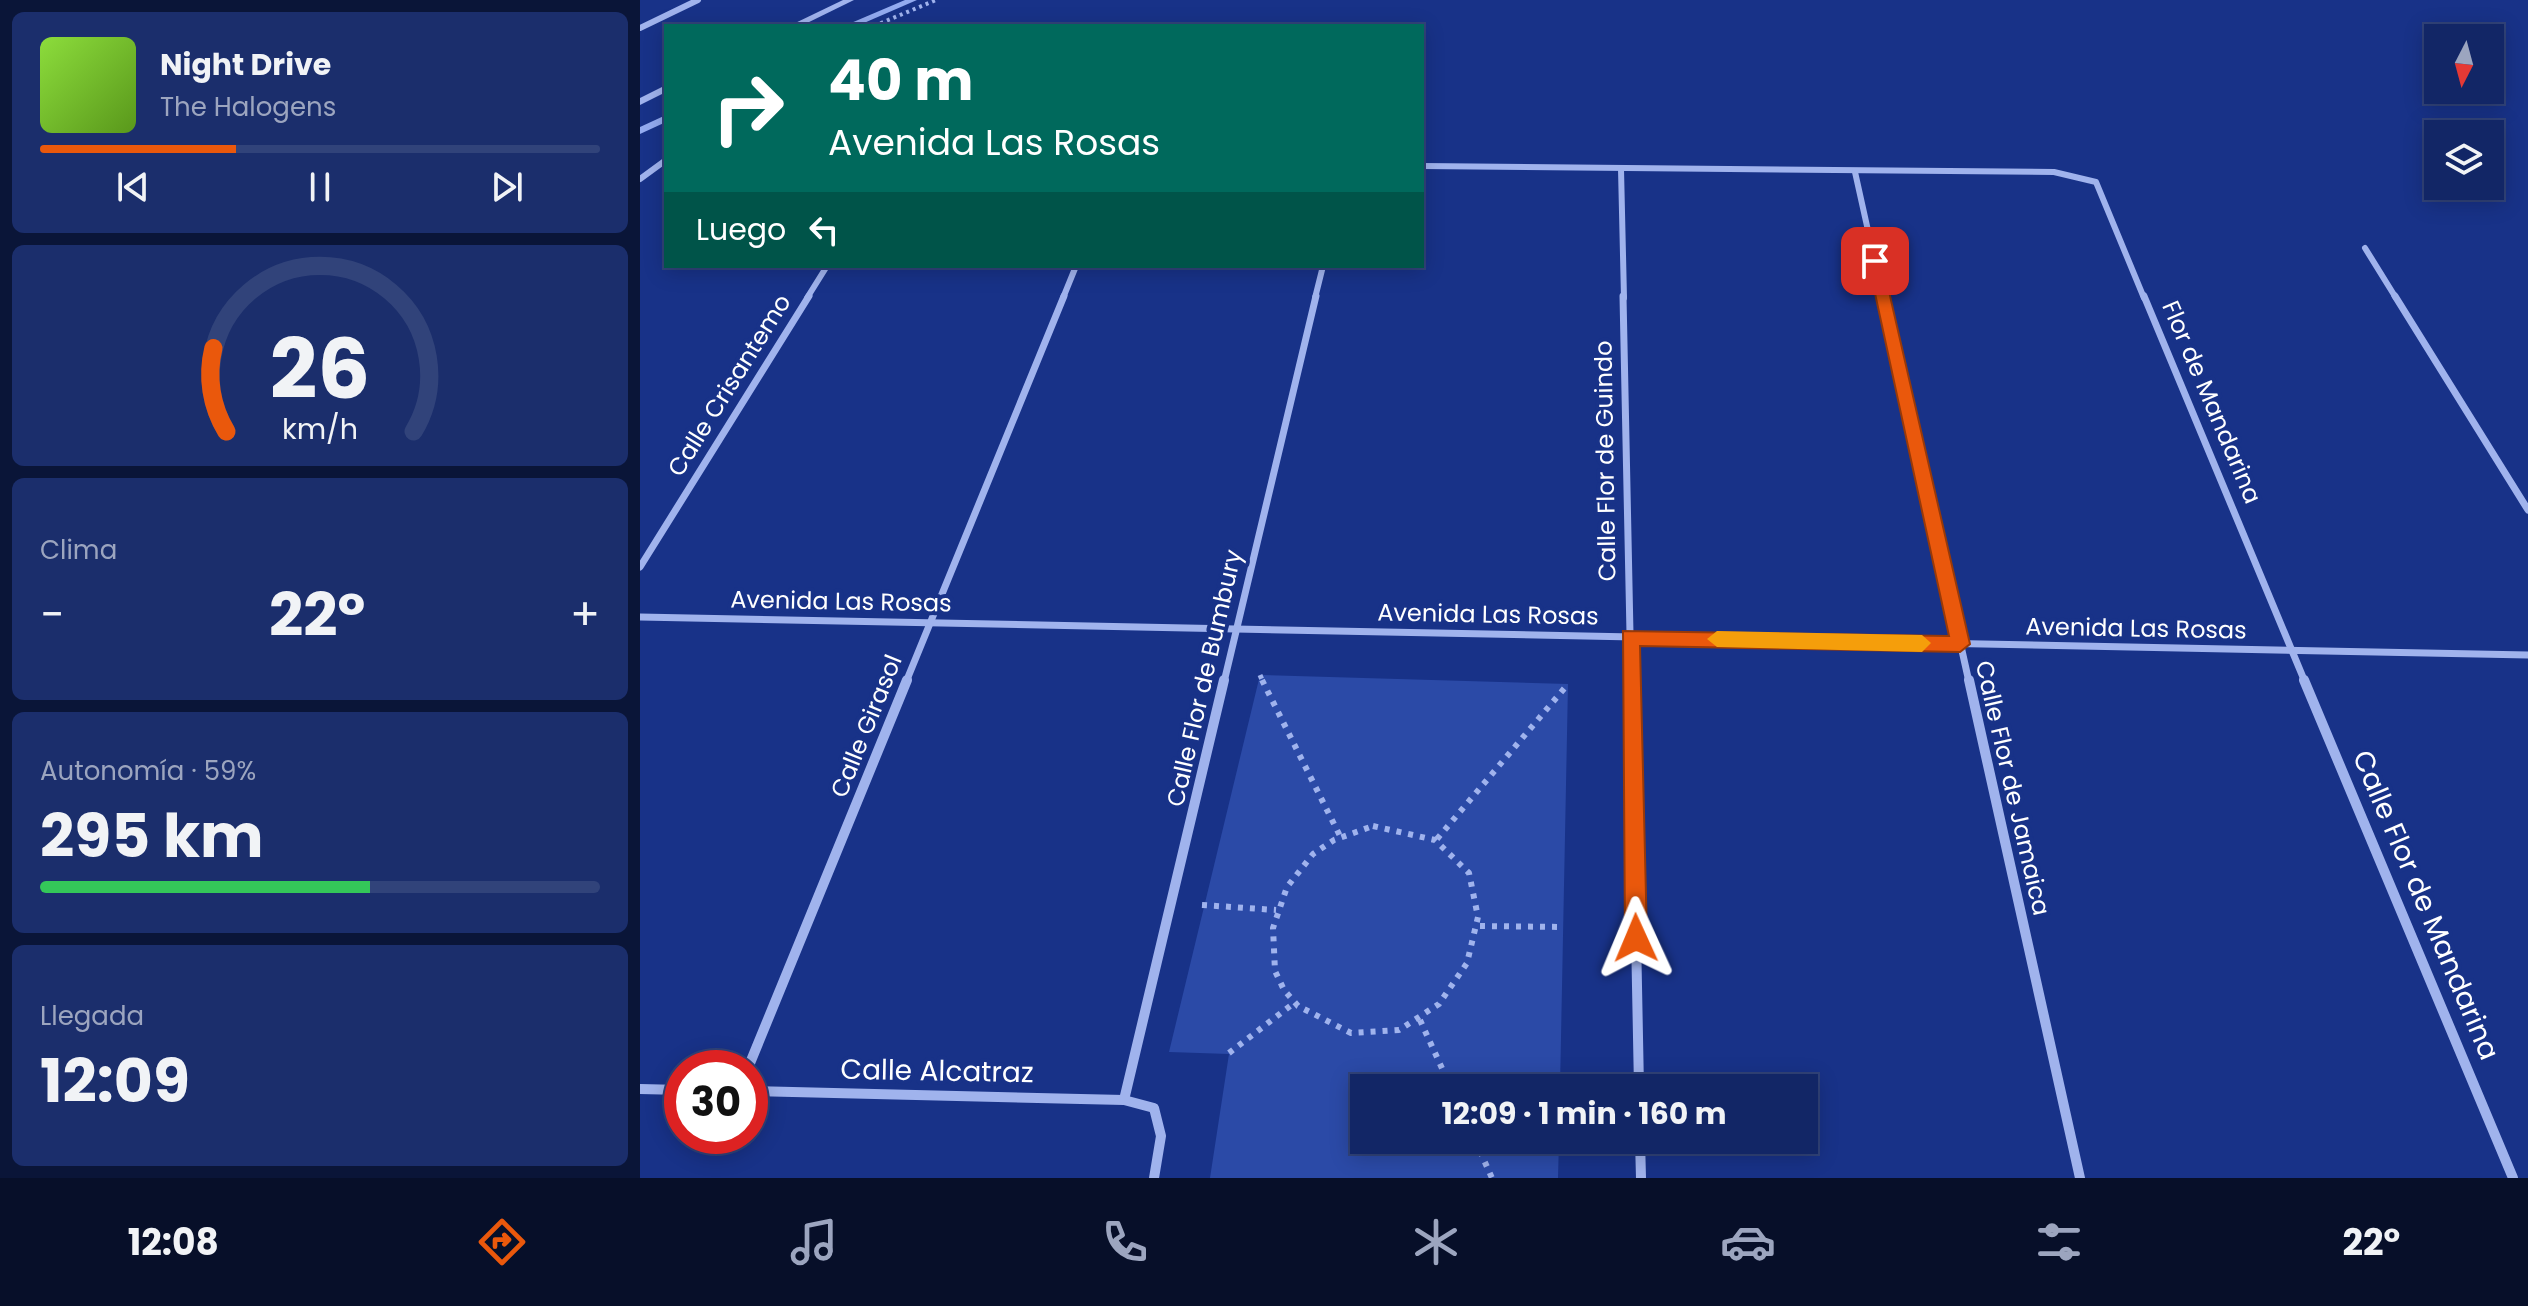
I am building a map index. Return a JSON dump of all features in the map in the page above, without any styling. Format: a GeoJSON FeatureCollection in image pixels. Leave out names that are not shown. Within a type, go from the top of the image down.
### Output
{"type":"FeatureCollection","features":[{"type":"Feature","properties":{"kind":"street"},"geometry":{"type":"LineString","coordinates":[[640,28],[698,0]]}},
{"type":"Feature","properties":{"kind":"street"},"geometry":{"type":"LineString","coordinates":[[798,24],[850,0]]}},
{"type":"Feature","properties":{"kind":"street"},"geometry":{"type":"LineString","coordinates":[[640,102],[664,89]]}},
{"type":"Feature","properties":{"kind":"street"},"geometry":{"type":"LineString","coordinates":[[640,179],[664,161]]}},
{"type":"Feature","properties":{"kind":"street"},"geometry":{"type":"LineString","coordinates":[[1424,166],[1855,172]]}},
{"type":"Feature","properties":{"kind":"street","name":"Calle Flor de Guindo"},"geometry":{"type":"LineString","coordinates":[[1621,169],[1639,1074]]}},
{"type":"Feature","properties":{"kind":"street","name":"Flor de Mandarina"},"geometry":{"type":"LineString","coordinates":[[1855,172],[2054,172],[2083,177],[2101,187],[2294,651]]}},
{"type":"Feature","properties":{"kind":"street","name":"Calle Flor de Jamaica"},"geometry":{"type":"LineString","coordinates":[[1855,172],[2080,1178]]}},
{"type":"Feature","properties":{"kind":"street"},"geometry":{"type":"LineString","coordinates":[[2365,248],[2528,510]]}},
{"type":"Feature","properties":{"kind":"street","name":"Calle Crisantemo"},"geometry":{"type":"LineString","coordinates":[[640,567],[826,268]]}},
{"type":"Feature","properties":{"kind":"street","name":"Calle Girasol"},"geometry":{"type":"LineString","coordinates":[[755,1050],[1075,268]]}},
{"type":"Feature","properties":{"kind":"street","name":"Calle Flor de Bumbury"},"geometry":{"type":"LineString","coordinates":[[1124,1100],[1323,268]]}},
{"type":"Feature","properties":{"kind":"street","name":"Avenida Las Rosas"},"geometry":{"type":"LineString","coordinates":[[640,617],[2528,655]]}},
{"type":"Feature","properties":{"kind":"street","name":"Calle Flor de Mandarina"},"geometry":{"type":"LineString","coordinates":[[2294,651],[2513,1178]]}},
{"type":"Feature","properties":{"kind":"street"},"geometry":{"type":"LineString","coordinates":[[640,1089],[664,1090]]}},
{"type":"Feature","properties":{"kind":"street","name":"Calle Alcatraz"},"geometry":{"type":"LineString","coordinates":[[768,1091],[1124,1100]]}},
{"type":"Feature","properties":{"kind":"street"},"geometry":{"type":"LineString","coordinates":[[1124,1100],[1154,1108],[1161,1136],[1154,1178]]}},
{"type":"Feature","properties":{"kind":"street"},"geometry":{"type":"LineString","coordinates":[[1640,1154],[1641,1178]]}},
{"type":"Feature","properties":{"kind":"path"},"geometry":{"type":"LineString","coordinates":[[879,24],[936,0]]}},
{"type":"Feature","properties":{"kind":"path"},"geometry":{"type":"LineString","coordinates":[[1260,675],[1340,836]]}},
{"type":"Feature","properties":{"kind":"path"},"geometry":{"type":"LineString","coordinates":[[1437,839],[1568,684]]}},
{"type":"Feature","properties":{"kind":"path"},"geometry":{"type":"LineString","coordinates":[[1373,826],[1406,827],[1437,839],[1461,861],[1476,891],[1480,926],[1471,961],[1450,995],[1420,1019],[1387,1032],[1352,1034],[1320,1023],[1294,1003],[1278,975],[1274,954],[1276,910],[1290,879],[1312,854],[1340,836],[1373,826]]}},
{"type":"Feature","properties":{"kind":"path"},"geometry":{"type":"LineString","coordinates":[[1202,905],[1276,910]]}},
{"type":"Feature","properties":{"kind":"path"},"geometry":{"type":"LineString","coordinates":[[1480,926],[1563,927]]}},
{"type":"Feature","properties":{"kind":"path"},"geometry":{"type":"LineString","coordinates":[[1229,1053],[1294,1003]]}},
{"type":"Feature","properties":{"kind":"path"},"geometry":{"type":"LineString","coordinates":[[1420,1019],[1445,1074]]}},
{"type":"Feature","properties":{"kind":"path"},"geometry":{"type":"LineString","coordinates":[[1481,1154],[1492,1178]]}},
{"type":"Feature","properties":{"kind":"shaded area"},"geometry":{"type":"Polygon","coordinates":[[[1260,675],[1568,684],[1560,1074],[1350,1074],[1350,1154],[1559,1154],[1558,1178],[1210,1178],[1229,1054],[1169,1052],[1260,675]]]}},
{"type":"Feature","properties":{"kind":"waterway"},"geometry":{"type":"LineString","coordinates":[[854,24],[913,0]]}},
{"type":"Feature","properties":{"kind":"waterway"},"geometry":{"type":"LineString","coordinates":[[640,131],[664,119]]}},
{"type":"Feature","properties":{"kind":"slow traffic"},"geometry":{"type":"LineString","coordinates":[[1717,639],[1922,643]]}},
{"type":"Feature","properties":{"kind":"route"},"geometry":{"type":"LineString","coordinates":[[1636,938],[1630,637],[1960,644],[1875,261]]}}]}
